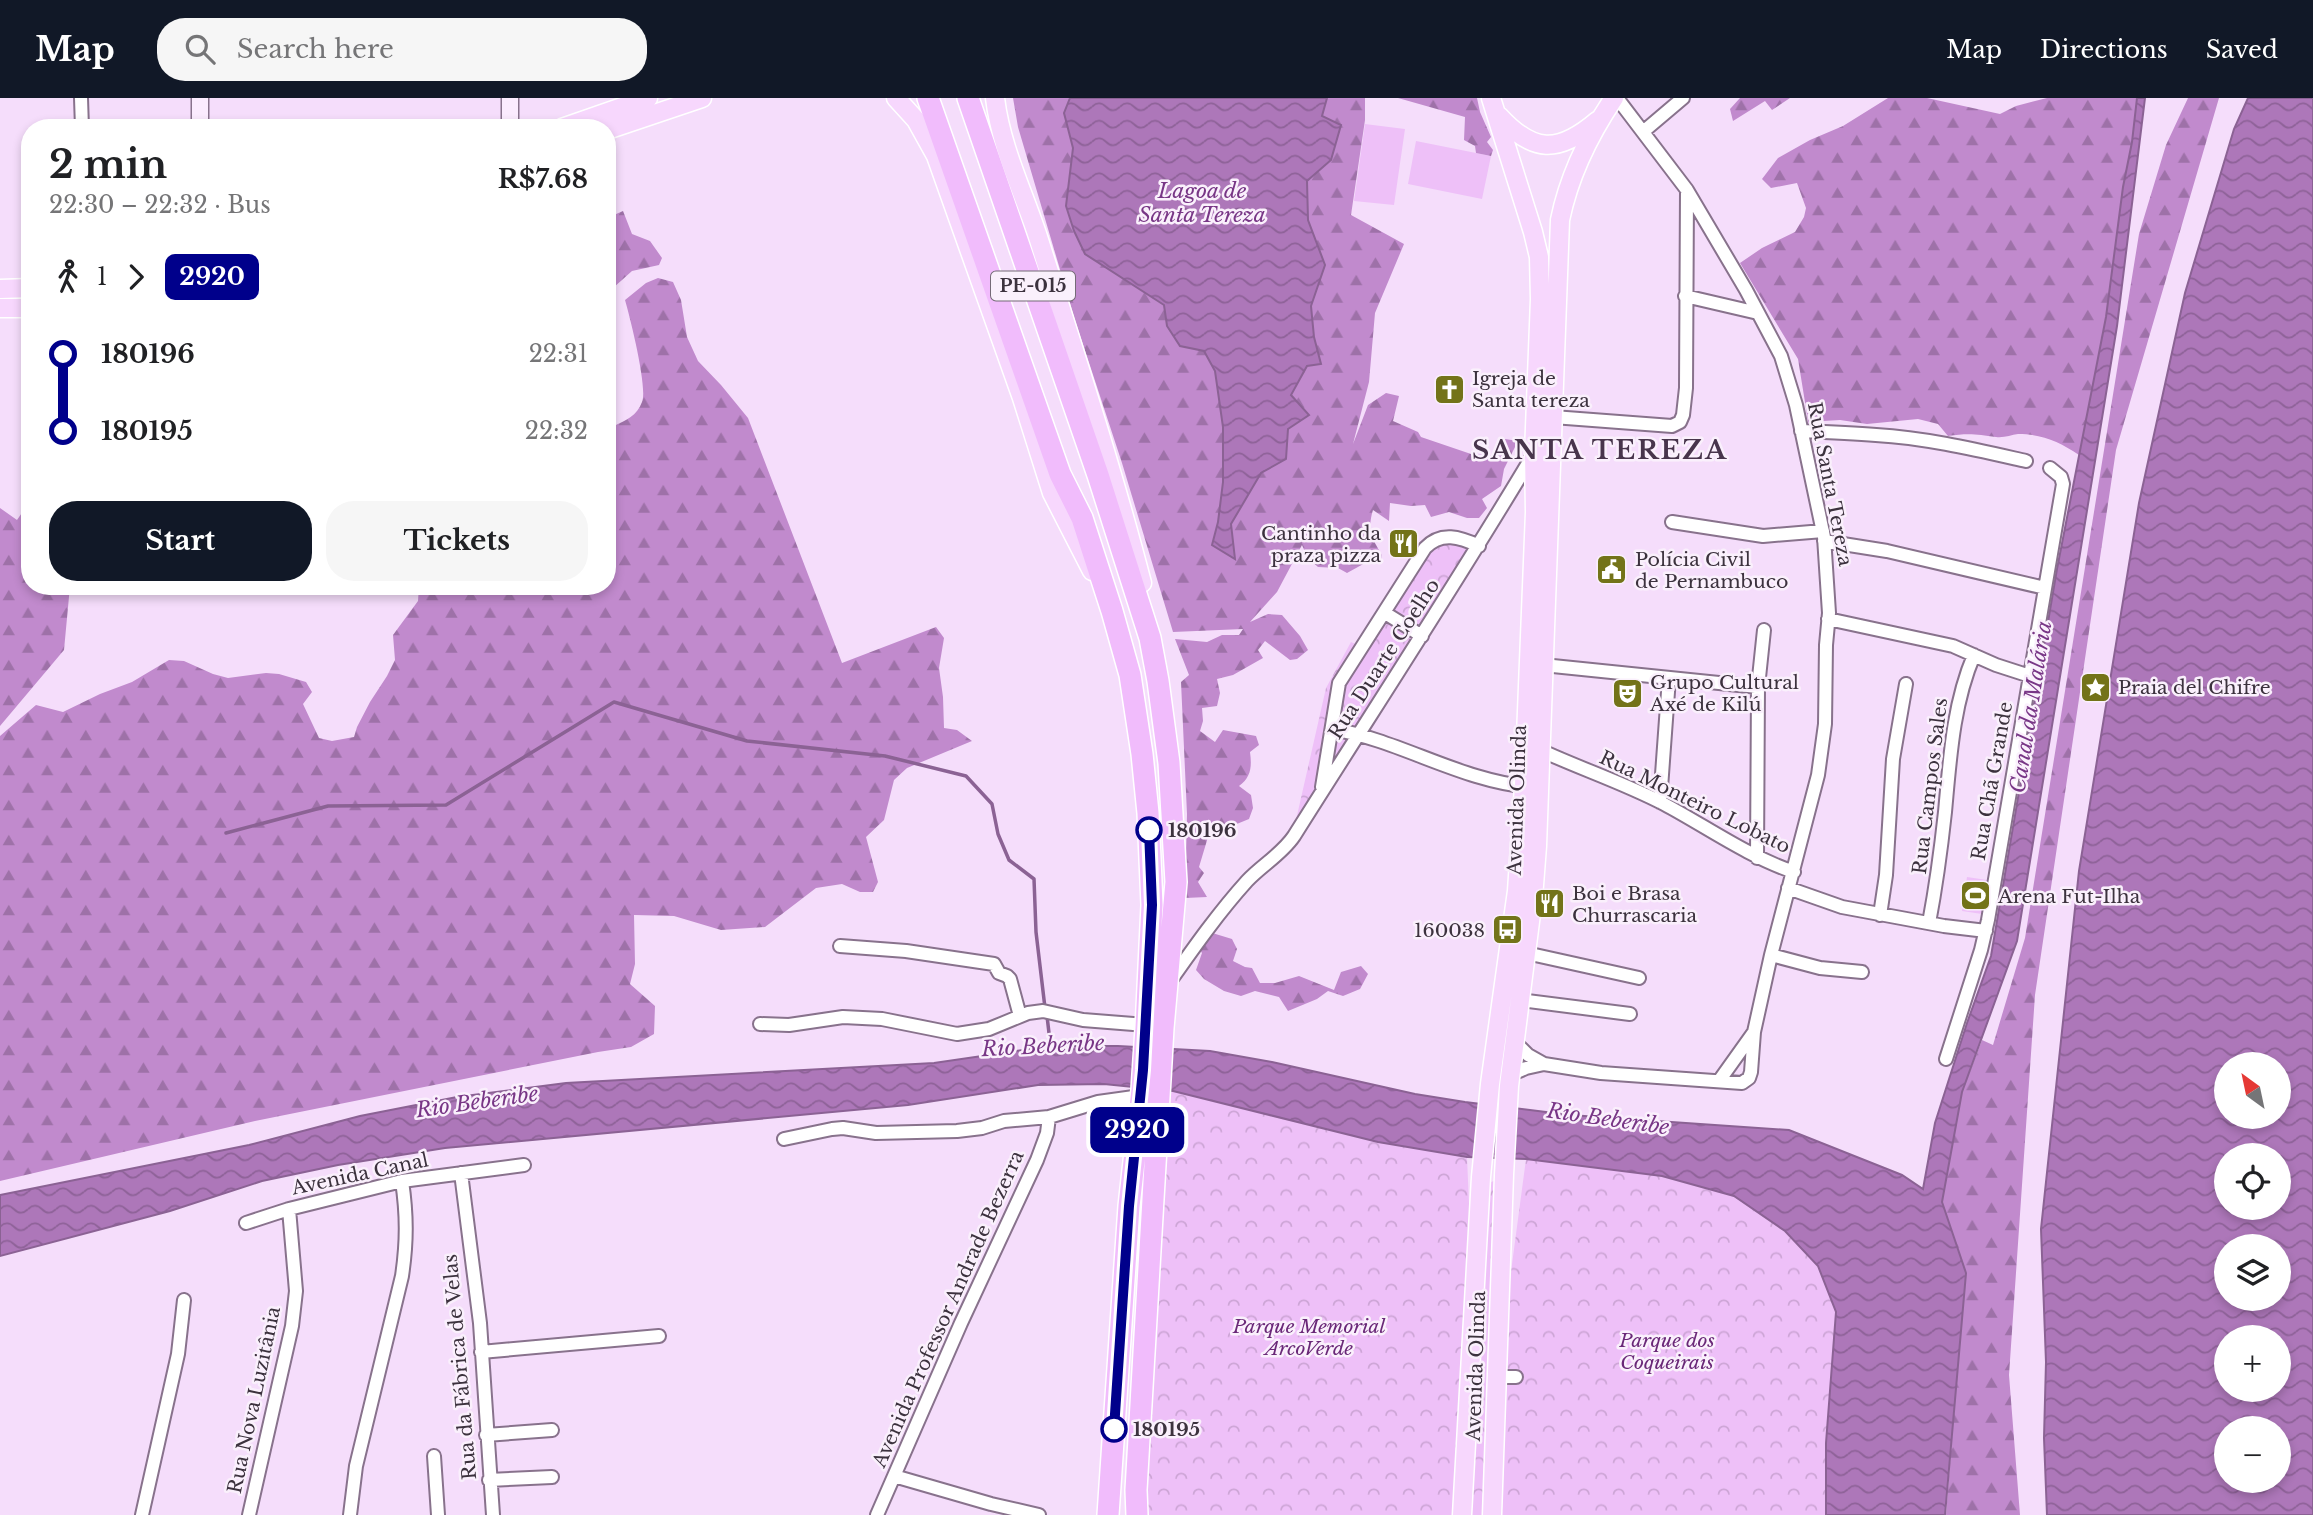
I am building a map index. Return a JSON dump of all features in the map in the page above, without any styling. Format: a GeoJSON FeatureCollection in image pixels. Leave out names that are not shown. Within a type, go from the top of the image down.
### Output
{"type":"FeatureCollection","features":[{"type":"Feature","properties":{"kind":"highway","name":"PE-015"},"geometry":{"type":"LineString","coordinates":[[928,98],[1060,474],[1082,518],[1130,675],[1142,754],[1152,905],[1152,1027],[1137,1515]]}},
{"type":"Feature","properties":{"kind":"highway","name":"PE-015"},"geometry":{"type":"LineString","coordinates":[[968,98],[1098,475],[1150,638],[1158,681],[1173,813],[1176,882],[1168,983],[1152,1027]]}},
{"type":"Feature","properties":{"kind":"highway","name":"PE-015"},"geometry":{"type":"LineString","coordinates":[[1108,1515],[1129,1206],[1148,1093]]}},
{"type":"Feature","properties":{"kind":"main road"},"geometry":{"type":"LineString","coordinates":[[588,119],[648,98]]}},
{"type":"Feature","properties":{"kind":"main road"},"geometry":{"type":"LineString","coordinates":[[616,127],[702,98]]}},
{"type":"Feature","properties":{"kind":"main road"},"geometry":{"type":"LineString","coordinates":[[896,98],[916,120],[936,156],[1052,493],[1112,611]]}},
{"type":"Feature","properties":{"kind":"main road"},"geometry":{"type":"LineString","coordinates":[[995,98],[1000,131],[1036,229],[1126,524],[1142,583],[1150,638]]}},
{"type":"Feature","properties":{"kind":"main road","name":"Avenida Olinda"},"geometry":{"type":"LineString","coordinates":[[1462,1515],[1481,1177],[1490,1084],[1532,787],[1540,751],[1560,220],[1570,180],[1600,119],[1615,98]]}},
{"type":"Feature","properties":{"kind":"main road"},"geometry":{"type":"LineString","coordinates":[[1494,103],[1513,131],[1526,141],[1543,145],[1572,139],[1600,119]]}},
{"type":"Feature","properties":{"kind":"main road","name":"Avenida Olinda"},"geometry":{"type":"LineString","coordinates":[[1492,1515],[1510,1081],[1533,898],[1534,453],[1541,299],[1539,257],[1494,103]]}},
{"type":"Feature","properties":{"kind":"main road"},"geometry":{"type":"LineString","coordinates":[[0,289],[21,288]]}},
{"type":"Feature","properties":{"kind":"main road"},"geometry":{"type":"LineString","coordinates":[[0,308],[21,308]]}},
{"type":"Feature","properties":{"kind":"street"},"geometry":{"type":"LineString","coordinates":[[81,98],[82,119]]}},
{"type":"Feature","properties":{"kind":"street"},"geometry":{"type":"LineString","coordinates":[[200,98],[200,119]]}},
{"type":"Feature","properties":{"kind":"street"},"geometry":{"type":"LineString","coordinates":[[510,98],[510,119]]}},
{"type":"Feature","properties":{"kind":"street","name":"Rua Santa Tereza"},"geometry":{"type":"LineString","coordinates":[[1615,98],[1644,131],[1687,190],[1781,356],[1801,431],[1823,536],[1828,580],[1825,724],[1811,807],[1771,955],[1755,1032],[1751,1072],[1742,1083],[1719,1081]]}},
{"type":"Feature","properties":{"kind":"street"},"geometry":{"type":"LineString","coordinates":[[1644,131],[1683,98]]}},
{"type":"Feature","properties":{"kind":"street"},"geometry":{"type":"LineString","coordinates":[[1553,417],[1672,426],[1680,422],[1686,388],[1687,190]]}},
{"type":"Feature","properties":{"kind":"street"},"geometry":{"type":"LineString","coordinates":[[1685,296],[1758,313]]}},
{"type":"Feature","properties":{"kind":"street"},"geometry":{"type":"LineString","coordinates":[[1801,431],[1909,438],[2026,461]]}},
{"type":"Feature","properties":{"kind":"street","name":"Rua Duarte Coelho"},"geometry":{"type":"LineString","coordinates":[[1168,983],[1228,902],[1264,864],[1290,842],[1479,546],[1534,453]]}},
{"type":"Feature","properties":{"kind":"street","name":"Rua Chã Grande"},"geometry":{"type":"LineString","coordinates":[[1946,1059],[1986,931],[2063,484],[2061,478],[2050,468]]}},
{"type":"Feature","properties":{"kind":"street"},"geometry":{"type":"LineString","coordinates":[[1672,522],[1763,536],[1823,536],[2045,588]]}},
{"type":"Feature","properties":{"kind":"street","name":"Rua Duarte Coelho"},"geometry":{"type":"LineString","coordinates":[[1321,794],[1339,683],[1425,548],[1438,538],[1461,538],[1479,546]]}},
{"type":"Feature","properties":{"kind":"street"},"geometry":{"type":"LineString","coordinates":[[1385,613],[1422,636]]}},
{"type":"Feature","properties":{"kind":"street"},"geometry":{"type":"LineString","coordinates":[[1828,619],[1953,646],[2030,676]]}},
{"type":"Feature","properties":{"kind":"street"},"geometry":{"type":"LineString","coordinates":[[1758,858],[1758,687],[1764,630]]}},
{"type":"Feature","properties":{"kind":"street","name":"Rua Campos Sales"},"geometry":{"type":"LineString","coordinates":[[1929,923],[1937,881],[1955,718],[1973,654]]}},
{"type":"Feature","properties":{"kind":"street"},"geometry":{"type":"LineString","coordinates":[[1544,665],[1758,687]]}},
{"type":"Feature","properties":{"kind":"street"},"geometry":{"type":"LineString","coordinates":[[1660,802],[1669,678]]}},
{"type":"Feature","properties":{"kind":"street"},"geometry":{"type":"LineString","coordinates":[[1881,915],[1893,759],[1906,684]]}},
{"type":"Feature","properties":{"kind":"street"},"geometry":{"type":"LineString","coordinates":[[1332,729],[1358,733],[1467,773],[1506,784],[1532,787]]}},
{"type":"Feature","properties":{"kind":"street","name":"Rua Monteiro Lobato"},"geometry":{"type":"LineString","coordinates":[[1540,751],[1660,802],[1708,827],[1758,858],[1794,872]]}},
{"type":"Feature","properties":{"kind":"street"},"geometry":{"type":"LineString","coordinates":[[1788,888],[1842,906],[1881,915],[1986,931]]}},
{"type":"Feature","properties":{"kind":"street"},"geometry":{"type":"LineString","coordinates":[[840,946],[906,951],[994,964],[999,973],[1010,979],[1020,1016]]}},
{"type":"Feature","properties":{"kind":"street"},"geometry":{"type":"LineString","coordinates":[[1526,953],[1639,978]]}},
{"type":"Feature","properties":{"kind":"street"},"geometry":{"type":"LineString","coordinates":[[1771,955],[1820,968],[1862,972]]}},
{"type":"Feature","properties":{"kind":"street"},"geometry":{"type":"LineString","coordinates":[[1520,1000],[1630,1014]]}},
{"type":"Feature","properties":{"kind":"street"},"geometry":{"type":"LineString","coordinates":[[760,1024],[789,1025],[844,1017],[883,1019],[957,1034],[989,1028],[1020,1016],[1048,1012],[1083,1020],[1152,1027]]}},
{"type":"Feature","properties":{"kind":"street"},"geometry":{"type":"LineString","coordinates":[[1514,1041],[1528,1055],[1544,1064],[1601,1073],[1719,1081],[1755,1032]]}},
{"type":"Feature","properties":{"kind":"street"},"geometry":{"type":"LineString","coordinates":[[1510,1081],[1526,1068],[1544,1064]]}},
{"type":"Feature","properties":{"kind":"street"},"geometry":{"type":"LineString","coordinates":[[784,1139],[843,1128],[876,1133],[982,1128],[1004,1121],[1049,1117],[1098,1101],[1148,1093]]}},
{"type":"Feature","properties":{"kind":"street","name":"Avenida Professor Andrade Bezerra"},"geometry":{"type":"LineString","coordinates":[[877,1515],[1037,1160],[1047,1133],[1049,1117]]}},
{"type":"Feature","properties":{"kind":"street","name":"Avenida Canal"},"geometry":{"type":"LineString","coordinates":[[246,1223],[289,1209],[402,1181],[524,1165]]}},
{"type":"Feature","properties":{"kind":"street","name":"Rua da Fábrica de Velas"},"geometry":{"type":"LineString","coordinates":[[460,1173],[481,1352],[492,1515]]}},
{"type":"Feature","properties":{"kind":"street"},"geometry":{"type":"LineString","coordinates":[[350,1515],[356,1466],[402,1276],[407,1215],[402,1181]]}},
{"type":"Feature","properties":{"kind":"street","name":"Rua Nova Luzitânia"},"geometry":{"type":"LineString","coordinates":[[249,1515],[292,1326],[296,1291],[289,1209]]}},
{"type":"Feature","properties":{"kind":"street"},"geometry":{"type":"LineString","coordinates":[[142,1515],[178,1354],[184,1300]]}},
{"type":"Feature","properties":{"kind":"street"},"geometry":{"type":"LineString","coordinates":[[481,1352],[659,1336]]}},
{"type":"Feature","properties":{"kind":"street"},"geometry":{"type":"LineString","coordinates":[[1497,1377],[1516,1377]]}},
{"type":"Feature","properties":{"kind":"street"},"geometry":{"type":"LineString","coordinates":[[486,1435],[552,1430]]}},
{"type":"Feature","properties":{"kind":"street"},"geometry":{"type":"LineString","coordinates":[[435,1456],[438,1515]]}},
{"type":"Feature","properties":{"kind":"street"},"geometry":{"type":"LineString","coordinates":[[894,1476],[1025,1514],[1039,1515]]}},
{"type":"Feature","properties":{"kind":"street"},"geometry":{"type":"LineString","coordinates":[[489,1480],[552,1477]]}},
{"type":"Feature","properties":{"kind":"green space"},"geometry":{"type":"Polygon","coordinates":[[[1013,98],[1365,98],[1365,120],[1351,215],[1404,244],[1375,313],[1369,382],[1353,444],[1368,405],[1386,393],[1399,396],[1393,421],[1418,432],[1421,437],[1471,454],[1497,456],[1505,439],[1518,441],[1504,469],[1501,486],[1482,499],[1487,508],[1479,518],[1467,518],[1449,512],[1431,517],[1425,505],[1390,503],[1389,521],[1373,510],[1371,528],[1373,539],[1382,555],[1381,561],[1367,562],[1347,573],[1338,568],[1318,567],[1307,557],[1302,545],[1277,592],[1250,622],[1268,614],[1282,615],[1308,650],[1297,659],[1290,660],[1265,641],[1258,650],[1263,658],[1233,675],[1217,679],[1220,693],[1217,706],[1202,708],[1203,721],[1200,731],[1215,742],[1223,730],[1256,736],[1259,745],[1250,752],[1250,771],[1239,786],[1251,795],[1253,808],[1249,819],[1222,830],[1221,836],[1208,837],[1199,867],[1204,873],[1198,882],[1207,897],[1185,898],[1187,814],[1181,682],[1189,675],[1175,639],[1207,642],[1222,635],[1239,635],[1243,629],[1173,632],[1074,317],[1018,127],[1013,98]]]}},
{"type":"Feature","properties":{"kind":"green space"},"geometry":{"type":"Polygon","coordinates":[[[1398,98],[1477,98],[1491,137],[1487,142],[1493,150],[1491,156],[1476,153],[1475,146],[1464,140],[1465,117],[1398,98]]]}},
{"type":"Feature","properties":{"kind":"green space"},"geometry":{"type":"Polygon","coordinates":[[[1740,98],[1790,98],[1772,110],[1765,101],[1733,121],[1730,109],[1740,98]]]}},
{"type":"Feature","properties":{"kind":"green space"},"geometry":{"type":"Polygon","coordinates":[[[1888,98],[1927,98],[2000,114],[2016,106],[2047,98],[2137,98],[2106,317],[2079,455],[2058,443],[2035,435],[1948,436],[1938,424],[1918,419],[1867,424],[1840,420],[1823,421],[1817,428],[1809,427],[1798,359],[1740,263],[1762,248],[1795,232],[1804,217],[1806,208],[1797,183],[1771,188],[1762,179],[1778,158],[1843,126],[1888,98]]]}},
{"type":"Feature","properties":{"kind":"green space"},"geometry":{"type":"Polygon","coordinates":[[[2188,98],[2219,98],[2116,450],[2035,995],[2009,1375],[2020,1515],[1946,1515],[1965,1270],[1942,1202],[1962,1092],[1982,1040],[1993,1045],[2025,938],[2139,234],[2166,145],[2188,98]]]}},
{"type":"Feature","properties":{"kind":"green space"},"geometry":{"type":"Polygon","coordinates":[[[1365,124],[1405,129],[1394,205],[1354,201],[1365,124]]]}},
{"type":"Feature","properties":{"kind":"green space"},"geometry":{"type":"Polygon","coordinates":[[[1416,141],[1491,156],[1482,199],[1408,184],[1416,141]]]}},
{"type":"Feature","properties":{"kind":"green space"},"geometry":{"type":"Polygon","coordinates":[[[623,211],[632,234],[650,241],[662,258],[659,265],[632,271],[616,285],[616,214],[623,211]]]}},
{"type":"Feature","properties":{"kind":"green space"},"geometry":{"type":"Polygon","coordinates":[[[658,278],[673,282],[681,300],[687,337],[698,361],[748,418],[842,663],[936,627],[944,638],[939,668],[944,728],[957,730],[972,741],[907,768],[894,780],[884,820],[866,837],[878,882],[873,892],[860,892],[842,884],[816,888],[765,927],[721,930],[674,916],[634,915],[635,964],[630,984],[655,1006],[654,1034],[631,1047],[255,1121],[0,1181],[0,736],[36,705],[63,712],[132,682],[169,660],[184,661],[228,678],[266,673],[306,682],[312,692],[303,704],[319,738],[332,741],[354,737],[370,702],[395,660],[393,635],[418,601],[418,595],[616,595],[616,425],[634,414],[640,407],[643,395],[638,352],[625,300],[646,283],[658,278]]]}},
{"type":"Feature","properties":{"kind":"green space"},"geometry":{"type":"Polygon","coordinates":[[[0,508],[17,520],[21,514],[21,595],[69,595],[64,650],[0,726],[0,508]]]}},
{"type":"Feature","properties":{"kind":"green space"},"geometry":{"type":"Polygon","coordinates":[[[1439,530],[1472,548],[1296,820],[1326,688],[1351,642],[1362,647],[1400,598],[1439,530]]]}},
{"type":"Feature","properties":{"kind":"green space","name":"Arena Fut-Ilha"},"geometry":{"type":"Polygon","coordinates":[[[1967,877],[1987,880],[1982,914],[1962,911],[1967,877]]]}},
{"type":"Feature","properties":{"kind":"green space"},"geometry":{"type":"Polygon","coordinates":[[[1209,932],[1232,939],[1237,949],[1233,961],[1252,968],[1260,983],[1275,983],[1299,976],[1334,990],[1341,972],[1361,966],[1368,974],[1360,989],[1343,996],[1328,991],[1317,999],[1288,1011],[1279,997],[1255,991],[1241,996],[1224,991],[1204,979],[1196,970],[1202,953],[1198,947],[1209,932]]]}},
{"type":"Feature","properties":{"kind":"green space","name":"Parque Memorial ArcoVerde"},"geometry":{"type":"Polygon","coordinates":[[[1163,1089],[1378,1142],[1467,1157],[1472,1274],[1459,1515],[1140,1515],[1163,1089]]]}},
{"type":"Feature","properties":{"kind":"green space","name":"Parque dos Coqueirais"},"geometry":{"type":"Polygon","coordinates":[[[1526,1159],[1662,1176],[1734,1196],[1785,1231],[1818,1266],[1836,1312],[1826,1443],[1826,1515],[1492,1515],[1497,1377],[1526,1159]]]}},
{"type":"Feature","properties":{"kind":"green space"},"geometry":{"type":"Polygon","coordinates":[[[1497,1180],[1482,1515],[1469,1515],[1491,1182],[1497,1180]]]}},
{"type":"Feature","properties":{"kind":"water","name":"Lagoa de Santa Tereza"},"geometry":{"type":"Polygon","coordinates":[[[1070,98],[1327,98],[1322,116],[1341,125],[1331,160],[1307,181],[1308,220],[1325,265],[1311,306],[1314,337],[1321,364],[1307,366],[1291,395],[1309,415],[1288,429],[1286,459],[1261,473],[1231,524],[1235,559],[1212,545],[1223,482],[1223,427],[1215,371],[1204,351],[1180,346],[1167,326],[1164,305],[1085,254],[1066,206],[1073,148],[1064,113],[1070,98]]]}},
{"type":"Feature","properties":{"kind":"water","name":"Rio Beberibe"},"geometry":{"type":"Polygon","coordinates":[[[2137,98],[2145,98],[2117,326],[2017,941],[1962,1092],[1942,1202],[1966,1273],[1945,1515],[1826,1515],[1826,1443],[1836,1312],[1818,1266],[1785,1231],[1734,1196],[1662,1176],[1526,1159],[1467,1157],[1378,1142],[1173,1091],[1104,1084],[1038,1085],[908,1105],[445,1148],[338,1165],[262,1181],[170,1211],[0,1256],[0,1195],[249,1145],[360,1116],[457,1097],[566,1083],[934,1063],[1051,1046],[1118,1046],[1210,1051],[1465,1102],[1570,1115],[1789,1130],[1902,1175],[1923,1189],[1935,1123],[1991,956],[2057,569],[2106,317],[2137,98]]]}},
{"type":"Feature","properties":{"kind":"water"},"geometry":{"type":"Polygon","coordinates":[[[2248,98],[2313,98],[2313,1515],[2047,1515],[2044,1438],[2046,1362],[2041,1229],[2079,871],[2139,503],[2185,293],[2234,129],[2248,98]]]}},
{"type":"Feature","properties":{"kind":"waterway"},"geometry":{"type":"LineString","coordinates":[[226,833],[328,806],[446,805],[614,702],[747,741],[885,756],[966,776],[992,804],[998,834],[1009,860],[1034,879],[1036,932],[1045,1008]]}},
{"type":"Feature","properties":{"kind":"waterway","name":"Rio Beberibe"},"geometry":{"type":"LineString","coordinates":[[1047,1016],[1051,1050]]}},
{"type":"Feature","properties":{"kind":"bus line","name":"2920"},"geometry":{"type":"LineString","coordinates":[[1114,1429],[1129,1206],[1142,1090],[1152,905],[1149,830]]}},
{"type":"Feature","properties":{"kind":"place","name":"Igreja de Santa tereza"},"geometry":{"type":"Point","coordinates":[1449,389]}},
{"type":"Feature","properties":{"kind":"place","name":"Cantinho da praza pizza"},"geometry":{"type":"Point","coordinates":[1404,544]}},
{"type":"Feature","properties":{"kind":"place","name":"Polícia Civil de Pernambuco"},"geometry":{"type":"Point","coordinates":[1612,570]}},
{"type":"Feature","properties":{"kind":"place","name":"Praia del Chifre"},"geometry":{"type":"Point","coordinates":[2095,687]}},
{"type":"Feature","properties":{"kind":"place","name":"Grupo Cultural Axé de Kilú"},"geometry":{"type":"Point","coordinates":[1627,693]}},
{"type":"Feature","properties":{"kind":"place","name":"180196"},"geometry":{"type":"Point","coordinates":[1149,830]}},
{"type":"Feature","properties":{"kind":"place","name":"Arena Fut-Ilha"},"geometry":{"type":"Point","coordinates":[1975,896]}},
{"type":"Feature","properties":{"kind":"place","name":"Boi e Brasa Churrascaria"},"geometry":{"type":"Point","coordinates":[1549,904]}},
{"type":"Feature","properties":{"kind":"place","name":"160038"},"geometry":{"type":"Point","coordinates":[1508,930]}},
{"type":"Feature","properties":{"kind":"place","name":"180195"},"geometry":{"type":"Point","coordinates":[1114,1429]}},
{"type":"Feature","properties":{"kind":"district","name":"SANTA TEREZA"},"geometry":{"type":"Point","coordinates":[1600,450]}},
{"type":"Feature","properties":{"kind":"water label","name":"Canal da Malária"},"geometry":{"type":"Point","coordinates":[2031,707]}}]}
